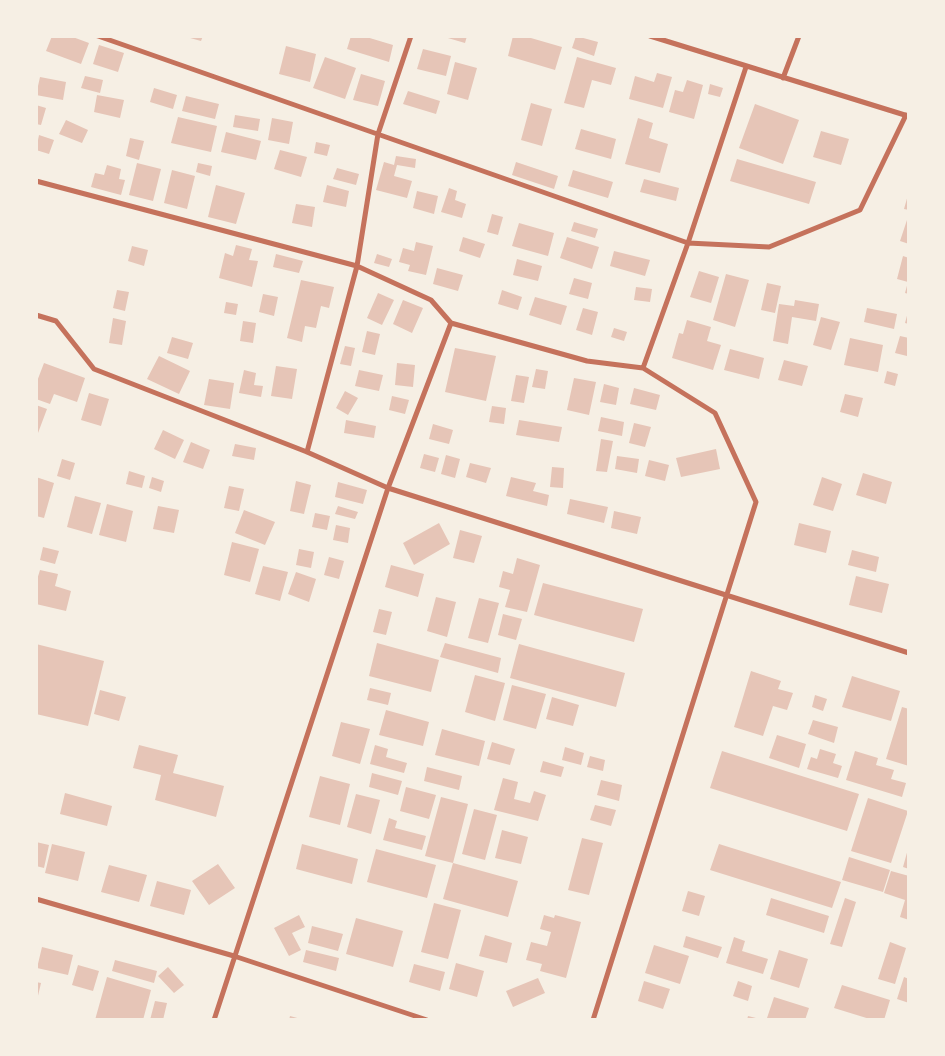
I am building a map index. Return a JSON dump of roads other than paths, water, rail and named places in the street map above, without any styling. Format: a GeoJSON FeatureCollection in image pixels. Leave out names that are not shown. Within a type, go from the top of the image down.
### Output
{"type":"FeatureCollection","features":[{"type":"Feature","properties":{"kind":"street"},"geometry":{"type":"LineString","coordinates":[[98,36],[688,243],[769,247],[860,210],[908,116],[650,36]]}},
{"type":"Feature","properties":{"kind":"street"},"geometry":{"type":"LineString","coordinates":[[307,452],[357,266],[378,134],[411,36]]}},
{"type":"Feature","properties":{"kind":"street"},"geometry":{"type":"LineString","coordinates":[[783,78],[799,36]]}},
{"type":"Feature","properties":{"kind":"street"},"geometry":{"type":"LineString","coordinates":[[643,368],[688,243],[746,67]]}},
{"type":"Feature","properties":{"kind":"street"},"geometry":{"type":"LineString","coordinates":[[36,181],[357,266],[431,300],[451,323],[587,361],[643,368],[715,413],[756,502],[594,1020]]}},
{"type":"Feature","properties":{"kind":"street"},"geometry":{"type":"LineString","coordinates":[[36,315],[56,321],[94,369],[307,452],[388,488],[909,653]]}},
{"type":"Feature","properties":{"kind":"street"},"geometry":{"type":"LineString","coordinates":[[214,1020],[388,488],[451,323]]}},
{"type":"Feature","properties":{"kind":"street"},"geometry":{"type":"LineString","coordinates":[[36,899],[234,956],[427,1020]]}}]}
